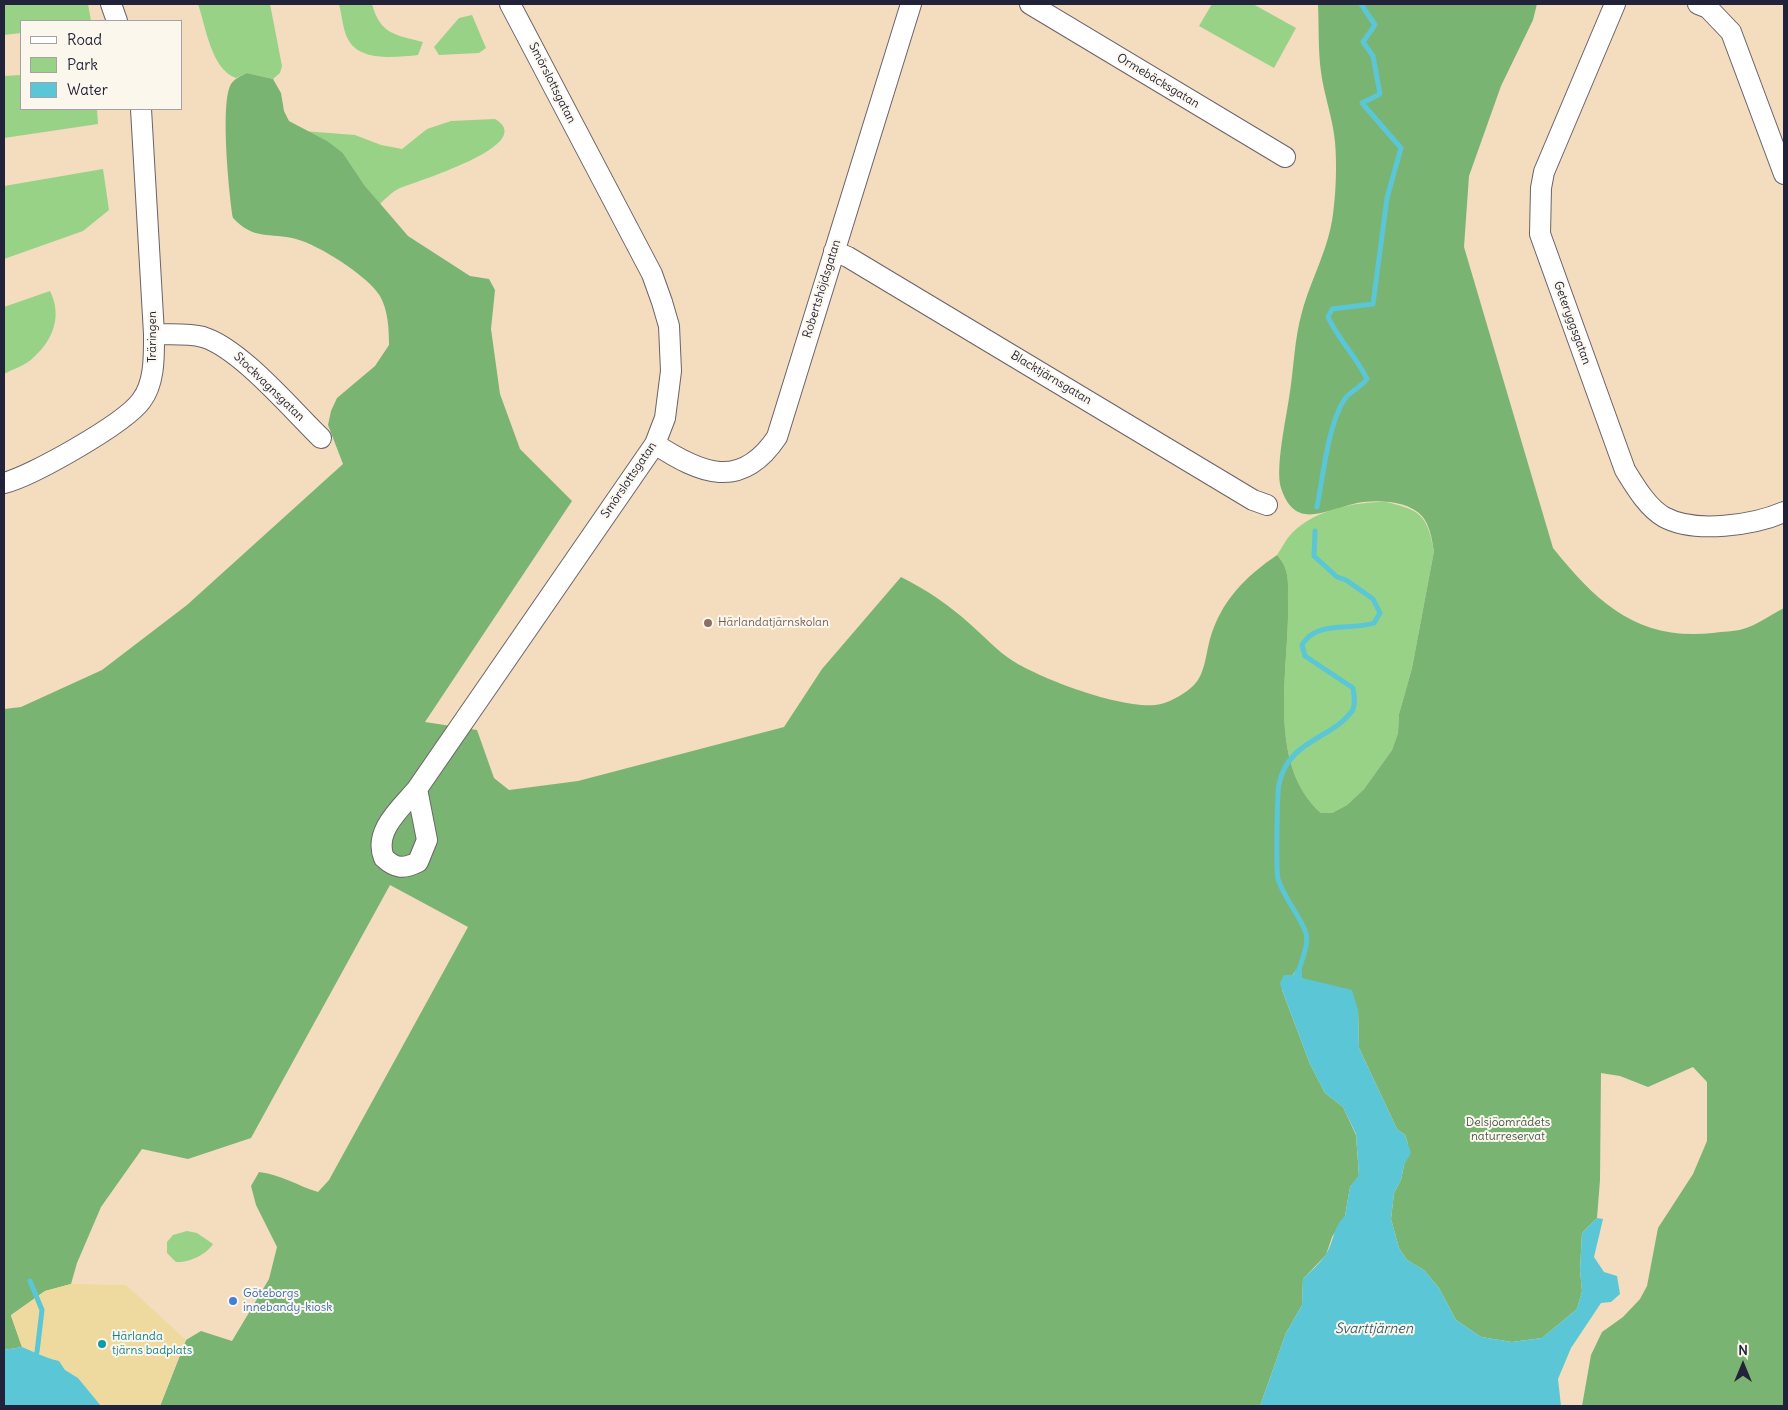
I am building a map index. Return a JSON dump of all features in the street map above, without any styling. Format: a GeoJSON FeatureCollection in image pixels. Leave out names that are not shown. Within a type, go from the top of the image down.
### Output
{"type":"FeatureCollection","features":[{"type":"Feature","properties":{"kind":"street"},"geometry":{"type":"LineString","coordinates":[[111,4],[117,20]]}},
{"type":"Feature","properties":{"kind":"street","name":"Smörslottsgatan"},"geometry":{"type":"LineString","coordinates":[[417,788],[655,444],[665,418],[671,371],[669,326],[652,274],[510,4]]}},
{"type":"Feature","properties":{"kind":"street","name":"Robertshöjdsgatan"},"geometry":{"type":"LineString","coordinates":[[655,444],[693,466],[708,472],[721,473],[747,467],[769,449],[777,436],[911,4]]}},
{"type":"Feature","properties":{"kind":"street","name":"Ormebäcksgatan"},"geometry":{"type":"LineString","coordinates":[[1030,4],[1286,158]]}},
{"type":"Feature","properties":{"kind":"street","name":"Geteryggsgatan"},"geometry":{"type":"LineString","coordinates":[[1616,4],[1544,172],[1541,188],[1540,234],[1625,470],[1648,502],[1665,517],[1701,525],[1746,524],[1784,512]]}},
{"type":"Feature","properties":{"kind":"street"},"geometry":{"type":"LineString","coordinates":[[1698,4],[1708,8],[1731,32],[1784,174]]}},
{"type":"Feature","properties":{"kind":"street","name":"Träringen"},"geometry":{"type":"LineString","coordinates":[[4,483],[32,472],[109,428],[142,401],[151,380],[154,334],[141,110]]}},
{"type":"Feature","properties":{"kind":"street","name":"Blacktjärnsgatan"},"geometry":{"type":"LineString","coordinates":[[834,251],[848,257],[1253,500],[1267,505]]}},
{"type":"Feature","properties":{"kind":"street","name":"Stockvagnsgatan"},"geometry":{"type":"LineString","coordinates":[[154,334],[203,337],[228,348],[321,438]]}},
{"type":"Feature","properties":{"kind":"green space"},"geometry":{"type":"Polygon","coordinates":[[[4,4],[88,4],[91,20],[20,20],[20,33],[4,35],[4,4]]]}},
{"type":"Feature","properties":{"kind":"green space"},"geometry":{"type":"Polygon","coordinates":[[[198,4],[270,4],[282,66],[280,73],[273,79],[247,73],[236,78],[228,73],[215,57],[198,4]]]}},
{"type":"Feature","properties":{"kind":"green space"},"geometry":{"type":"Polygon","coordinates":[[[339,4],[372,4],[379,22],[390,32],[423,42],[418,55],[380,57],[355,48],[345,33],[339,4]]]}},
{"type":"Feature","properties":{"kind":"green space"},"geometry":{"type":"Polygon","coordinates":[[[1212,4],[1253,4],[1296,28],[1274,68],[1199,26],[1212,4]]]}},
{"type":"Feature","properties":{"kind":"green space","name":"Delsjöområdets naturreservat"},"geometry":{"type":"Polygon","coordinates":[[[1318,4],[1537,4],[1533,20],[1501,86],[1469,176],[1464,247],[1553,548],[1569,568],[1603,601],[1621,614],[1641,624],[1663,631],[1686,634],[1740,630],[1754,625],[1784,608],[1784,1406],[1582,1406],[1591,1355],[1602,1332],[1623,1317],[1640,1299],[1647,1286],[1658,1228],[1693,1174],[1707,1141],[1707,1082],[1693,1067],[1648,1087],[1620,1076],[1601,1073],[1600,1180],[1597,1218],[1582,1233],[1580,1270],[1582,1291],[1577,1309],[1542,1338],[1512,1342],[1481,1337],[1456,1320],[1439,1288],[1424,1270],[1407,1260],[1399,1248],[1391,1219],[1394,1193],[1401,1180],[1408,1144],[1405,1135],[1397,1129],[1359,1048],[1358,1010],[1302,978],[1302,970],[1296,970],[1282,990],[1310,1064],[1325,1093],[1343,1107],[1356,1135],[1359,1176],[1350,1187],[1345,1216],[1332,1237],[1326,1255],[1303,1279],[1302,1305],[1286,1333],[1260,1406],[160,1406],[186,1340],[201,1331],[232,1341],[269,1279],[277,1247],[256,1205],[251,1186],[259,1172],[274,1175],[318,1192],[329,1180],[468,927],[390,885],[251,1138],[188,1159],[142,1149],[101,1207],[77,1263],[71,1284],[45,1291],[11,1315],[22,1347],[4,1350],[4,709],[21,707],[102,670],[187,605],[343,464],[328,425],[331,411],[337,398],[375,366],[389,345],[388,320],[383,301],[374,288],[354,271],[330,254],[306,242],[255,233],[233,218],[229,189],[226,128],[226,109],[231,84],[238,77],[247,73],[273,79],[281,93],[284,111],[289,121],[327,141],[343,153],[365,186],[408,236],[470,276],[489,279],[495,290],[491,329],[500,394],[520,449],[572,501],[425,722],[477,730],[494,778],[509,790],[578,781],[784,727],[822,669],[901,577],[946,604],[1002,653],[1026,668],[1063,685],[1107,699],[1146,705],[1161,704],[1183,694],[1198,680],[1203,669],[1210,639],[1221,613],[1245,581],[1277,555],[1284,566],[1288,582],[1284,713],[1286,741],[1292,768],[1304,792],[1321,813],[1332,813],[1347,805],[1364,789],[1392,750],[1398,733],[1399,714],[1412,668],[1434,551],[1425,520],[1416,511],[1408,507],[1389,502],[1361,502],[1321,513],[1302,513],[1294,509],[1287,501],[1279,480],[1280,457],[1297,333],[1302,312],[1328,239],[1335,197],[1335,142],[1321,72],[1318,4]]]}},
{"type":"Feature","properties":{"kind":"green space"},"geometry":{"type":"Polygon","coordinates":[[[472,15],[486,48],[479,53],[439,55],[434,47],[459,18],[472,15]]]}},
{"type":"Feature","properties":{"kind":"green space"},"geometry":{"type":"Polygon","coordinates":[[[20,75],[20,110],[97,110],[98,124],[4,138],[4,76],[20,75]]]}},
{"type":"Feature","properties":{"kind":"green space"},"geometry":{"type":"Polygon","coordinates":[[[495,119],[504,129],[501,140],[488,151],[447,171],[398,189],[380,204],[365,186],[343,153],[303,131],[355,135],[381,145],[402,149],[427,129],[451,121],[495,119]]]}},
{"type":"Feature","properties":{"kind":"green space"},"geometry":{"type":"Polygon","coordinates":[[[103,169],[109,210],[83,231],[4,259],[4,186],[103,169]]]}},
{"type":"Feature","properties":{"kind":"green space"},"geometry":{"type":"Polygon","coordinates":[[[50,291],[55,309],[54,326],[51,335],[41,350],[31,360],[4,374],[4,307],[50,291]]]}},
{"type":"Feature","properties":{"kind":"green space"},"geometry":{"type":"Polygon","coordinates":[[[1386,502],[1407,508],[1420,516],[1428,529],[1434,551],[1412,668],[1399,714],[1398,733],[1392,750],[1364,789],[1347,805],[1332,813],[1321,813],[1304,792],[1292,768],[1286,741],[1284,713],[1288,582],[1284,566],[1277,555],[1292,533],[1312,518],[1349,505],[1386,502]]]}},
{"type":"Feature","properties":{"kind":"green space"},"geometry":{"type":"Polygon","coordinates":[[[187,1231],[197,1233],[213,1244],[206,1252],[196,1258],[176,1262],[167,1253],[167,1242],[173,1235],[187,1231]]]}},
{"type":"Feature","properties":{"kind":"sand","name":"Härlanda tjärns badplats"},"geometry":{"type":"Polygon","coordinates":[[[71,1284],[126,1285],[186,1340],[160,1406],[101,1406],[78,1378],[65,1370],[59,1361],[22,1347],[11,1316],[45,1291],[71,1284]]]}},
{"type":"Feature","properties":{"kind":"water","name":"Svarttjärnen"},"geometry":{"type":"Polygon","coordinates":[[[1296,969],[1302,970],[1302,978],[1352,990],[1358,1010],[1359,1048],[1397,1129],[1405,1135],[1411,1153],[1404,1165],[1401,1180],[1394,1193],[1391,1219],[1399,1248],[1407,1260],[1424,1270],[1439,1288],[1456,1320],[1481,1337],[1512,1342],[1542,1338],[1577,1309],[1582,1291],[1580,1270],[1582,1233],[1597,1218],[1603,1219],[1594,1257],[1604,1272],[1617,1276],[1620,1294],[1611,1302],[1601,1303],[1571,1348],[1558,1379],[1561,1406],[1260,1406],[1286,1333],[1302,1305],[1303,1279],[1328,1251],[1338,1225],[1345,1216],[1350,1187],[1359,1175],[1356,1134],[1343,1107],[1325,1093],[1310,1064],[1282,990],[1280,983],[1284,975],[1293,975],[1296,969]]]}},
{"type":"Feature","properties":{"kind":"water"},"geometry":{"type":"Polygon","coordinates":[[[22,1347],[59,1361],[65,1370],[78,1378],[101,1406],[4,1406],[4,1350],[22,1347]]]}},
{"type":"Feature","properties":{"kind":"waterway"},"geometry":{"type":"LineString","coordinates":[[1317,507],[1330,437],[1338,411],[1346,397],[1367,379],[1328,317],[1332,309],[1373,304],[1387,198],[1401,148],[1362,103],[1380,94],[1373,56],[1363,42],[1375,25],[1361,4]]}},
{"type":"Feature","properties":{"kind":"waterway"},"geometry":{"type":"LineString","coordinates":[[1299,970],[1307,937],[1300,919],[1278,879],[1277,831],[1279,784],[1284,769],[1291,758],[1343,720],[1352,711],[1354,706],[1353,688],[1305,656],[1302,645],[1308,637],[1325,629],[1374,623],[1380,613],[1373,599],[1346,580],[1337,577],[1314,556],[1315,531]]}},
{"type":"Feature","properties":{"kind":"waterway"},"geometry":{"type":"LineString","coordinates":[[30,1281],[42,1310],[37,1352]]}},
{"type":"Feature","properties":{"kind":"place","name":"Härlandatjärnskolan"},"geometry":{"type":"Point","coordinates":[708,623]}},
{"type":"Feature","properties":{"kind":"place","name":"Göteborgs innebandy-kiosk"},"geometry":{"type":"Point","coordinates":[233,1301]}},
{"type":"Feature","properties":{"kind":"place","name":"Härlanda tjärns badplats"},"geometry":{"type":"Point","coordinates":[102,1344]}}]}
